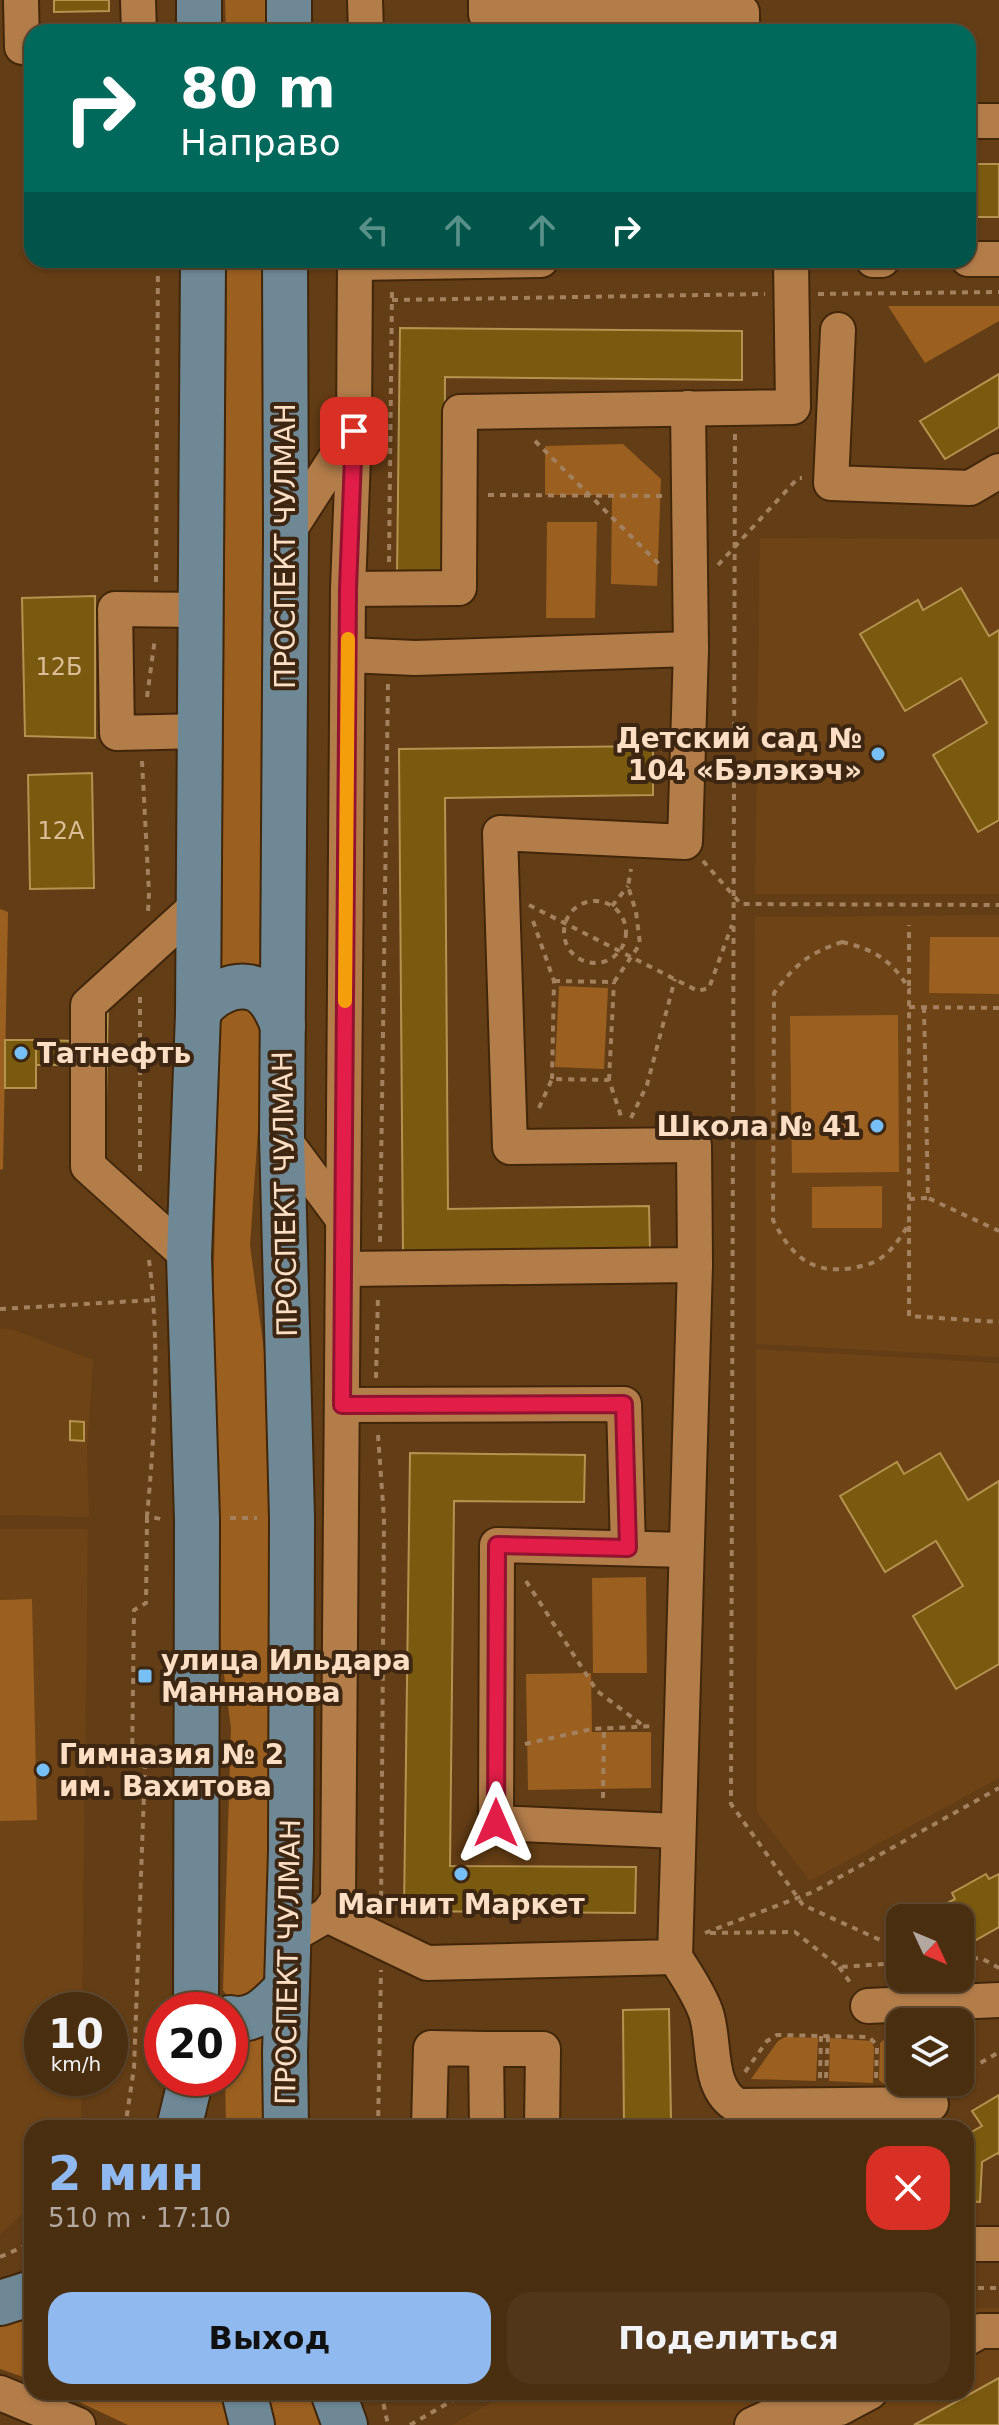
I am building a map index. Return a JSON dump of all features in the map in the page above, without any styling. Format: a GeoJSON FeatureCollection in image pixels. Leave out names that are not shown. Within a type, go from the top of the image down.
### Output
{"type":"FeatureCollection","features":[{"type":"Feature","properties":{"kind":"main road"},"geometry":{"type":"LineString","coordinates":[[199,0],[199,24]]}},
{"type":"Feature","properties":{"kind":"main road"},"geometry":{"type":"LineString","coordinates":[[289,0],[289,24]]}},
{"type":"Feature","properties":{"kind":"main road"},"geometry":{"type":"LineString","coordinates":[[203,268],[198,1014],[189,1257],[208,1992]]}},
{"type":"Feature","properties":{"kind":"main road","name":"ПРОСПЕКТ ЧУЛМАН"},"geometry":{"type":"LineString","coordinates":[[285,268],[282,1137],[292,1518],[286,2120]]}},
{"type":"Feature","properties":{"kind":"main road"},"geometry":{"type":"LineString","coordinates":[[198,1014],[203,1003],[218,992],[258,990],[275,1006],[283,1026]]}},
{"type":"Feature","properties":{"kind":"main road"},"geometry":{"type":"LineString","coordinates":[[248,2018],[257,2016],[287,1988]]}},
{"type":"Feature","properties":{"kind":"main road"},"geometry":{"type":"LineString","coordinates":[[181,2120],[187,2096]]}},
{"type":"Feature","properties":{"kind":"main road"},"geometry":{"type":"LineString","coordinates":[[201,2096],[203,2120]]}},
{"type":"Feature","properties":{"kind":"main road"},"geometry":{"type":"LineString","coordinates":[[0,2303],[24,2296]]}},
{"type":"Feature","properties":{"kind":"main road"},"geometry":{"type":"LineString","coordinates":[[246,2400],[252,2425]]}},
{"type":"Feature","properties":{"kind":"main road"},"geometry":{"type":"LineString","coordinates":[[336,2400],[345,2425]]}},
{"type":"Feature","properties":{"kind":"street"},"geometry":{"type":"LineString","coordinates":[[18,47],[21,0]]}},
{"type":"Feature","properties":{"kind":"street"},"geometry":{"type":"LineString","coordinates":[[138,0],[139,24]]}},
{"type":"Feature","properties":{"kind":"street"},"geometry":{"type":"LineString","coordinates":[[365,0],[366,24]]}},
{"type":"Feature","properties":{"kind":"street"},"geometry":{"type":"LineString","coordinates":[[486,0],[486,14],[548,23],[635,6],[742,12],[742,24]]}},
{"type":"Feature","properties":{"kind":"street"},"geometry":{"type":"LineString","coordinates":[[976,121],[999,121]]}},
{"type":"Feature","properties":{"kind":"street"},"geometry":{"type":"LineString","coordinates":[[976,259],[999,259]]}},
{"type":"Feature","properties":{"kind":"street"},"geometry":{"type":"LineString","coordinates":[[289,1937],[327,1915],[338,1900],[348,589],[354,431],[355,268]]}},
{"type":"Feature","properties":{"kind":"street"},"geometry":{"type":"LineString","coordinates":[[348,589],[459,588],[460,412],[793,407],[791,268]]}},
{"type":"Feature","properties":{"kind":"street"},"geometry":{"type":"LineString","coordinates":[[838,330],[831,483],[970,488],[999,471]]}},
{"type":"Feature","properties":{"kind":"street"},"geometry":{"type":"LineString","coordinates":[[688,408],[691,649],[685,842],[500,833],[510,1147],[531,1149],[624,1138],[694,1145],[695,1265],[675,1957],[706,2015],[718,2082],[726,2099],[738,2106],[842,2102],[931,2104]]}},
{"type":"Feature","properties":{"kind":"street"},"geometry":{"type":"LineString","coordinates":[[286,535],[354,431]]}},
{"type":"Feature","properties":{"kind":"street"},"geometry":{"type":"LineString","coordinates":[[200,610],[115,609],[117,733],[201,731]]}},
{"type":"Feature","properties":{"kind":"street"},"geometry":{"type":"LineString","coordinates":[[348,655],[388,657],[691,649]]}},
{"type":"Feature","properties":{"kind":"street"},"geometry":{"type":"LineString","coordinates":[[189,1257],[88,1166],[88,1005],[199,904]]}},
{"type":"Feature","properties":{"kind":"street"},"geometry":{"type":"LineString","coordinates":[[282,1137],[343,1219]]}},
{"type":"Feature","properties":{"kind":"street"},"geometry":{"type":"LineString","coordinates":[[343,1269],[695,1265]]}},
{"type":"Feature","properties":{"kind":"street"},"geometry":{"type":"LineString","coordinates":[[342,1405],[624,1404],[628,1548]]}},
{"type":"Feature","properties":{"kind":"street"},"geometry":{"type":"LineString","coordinates":[[678,1831],[496,1823],[497,1545],[685,1550]]}},
{"type":"Feature","properties":{"kind":"street"},"geometry":{"type":"LineString","coordinates":[[327,1915],[427,1963],[675,1957]]}},
{"type":"Feature","properties":{"kind":"street"},"geometry":{"type":"LineString","coordinates":[[868,2006],[999,2000]]}},
{"type":"Feature","properties":{"kind":"street"},"geometry":{"type":"LineString","coordinates":[[429,2120],[431,2048],[543,2049],[542,2120]]}},
{"type":"Feature","properties":{"kind":"street"},"geometry":{"type":"LineString","coordinates":[[486,2049],[487,2120]]}},
{"type":"Feature","properties":{"kind":"street"},"geometry":{"type":"LineString","coordinates":[[974,2244],[999,2244]]}},
{"type":"Feature","properties":{"kind":"street"},"geometry":{"type":"LineString","coordinates":[[974,2334],[980,2331],[999,2331]]}},
{"type":"Feature","properties":{"kind":"street"},"geometry":{"type":"LineString","coordinates":[[0,2393],[78,2425]]}},
{"type":"Feature","properties":{"kind":"street"},"geometry":{"type":"LineString","coordinates":[[752,2425],[782,2411],[840,2408],[855,2400]]}},
{"type":"Feature","properties":{"kind":"path"},"geometry":{"type":"LineString","coordinates":[[126,2120],[135,2037],[145,1766],[132,1764],[134,1610],[146,1603],[147,1516],[153,1450],[154,1300],[140,1166],[140,998],[149,893],[141,747],[156,609],[158,268]]}},
{"type":"Feature","properties":{"kind":"path"},"geometry":{"type":"LineString","coordinates":[[389,588],[392,300],[406,268]]}},
{"type":"Feature","properties":{"kind":"path"},"geometry":{"type":"LineString","coordinates":[[392,300],[999,292]]}},
{"type":"Feature","properties":{"kind":"path"},"geometry":{"type":"LineString","coordinates":[[735,408],[731,1804],[803,1905],[886,1943]]}},
{"type":"Feature","properties":{"kind":"path"},"geometry":{"type":"LineString","coordinates":[[460,495],[689,496]]}},
{"type":"Feature","properties":{"kind":"path"},"geometry":{"type":"LineString","coordinates":[[378,2120],[384,1518],[376,1403],[388,657]]}},
{"type":"Feature","properties":{"kind":"path"},"geometry":{"type":"LineString","coordinates":[[612,906],[628,886],[637,839]]}},
{"type":"Feature","properties":{"kind":"path"},"geometry":{"type":"LineString","coordinates":[[685,842],[741,904],[999,905]]}},
{"type":"Feature","properties":{"kind":"path"},"geometry":{"type":"LineString","coordinates":[[624,1138],[609,1080],[614,982],[640,944],[636,912],[628,886]]}},
{"type":"Feature","properties":{"kind":"path"},"geometry":{"type":"LineString","coordinates":[[601,901],[612,906],[626,926],[626,938],[620,951],[601,963],[578,959],[564,939],[569,915],[577,906],[589,902],[601,901]]}},
{"type":"Feature","properties":{"kind":"path"},"geometry":{"type":"LineString","coordinates":[[531,1149],[531,1125],[552,1079],[554,981],[527,904],[698,991],[709,988],[741,904]]}},
{"type":"Feature","properties":{"kind":"path"},"geometry":{"type":"LineString","coordinates":[[909,925],[909,1316],[999,1322]]}},
{"type":"Feature","properties":{"kind":"path"},"geometry":{"type":"LineString","coordinates":[[909,989],[900,973],[886,959],[865,947],[842,942],[814,951],[794,967],[774,993],[773,1220],[785,1242],[805,1261],[835,1270],[868,1264],[881,1258],[895,1246],[909,1224]]}},
{"type":"Feature","properties":{"kind":"path"},"geometry":{"type":"LineString","coordinates":[[624,1138],[647,1085],[675,979]]}},
{"type":"Feature","properties":{"kind":"path"},"geometry":{"type":"LineString","coordinates":[[554,981],[614,982]]}},
{"type":"Feature","properties":{"kind":"path"},"geometry":{"type":"LineString","coordinates":[[909,1007],[999,1008]]}},
{"type":"Feature","properties":{"kind":"path"},"geometry":{"type":"LineString","coordinates":[[924,1007],[928,1198]]}},
{"type":"Feature","properties":{"kind":"path"},"geometry":{"type":"LineString","coordinates":[[552,1079],[609,1080]]}},
{"type":"Feature","properties":{"kind":"path"},"geometry":{"type":"LineString","coordinates":[[909,1199],[928,1198],[999,1231]]}},
{"type":"Feature","properties":{"kind":"path"},"geometry":{"type":"LineString","coordinates":[[0,1309],[154,1300]]}},
{"type":"Feature","properties":{"kind":"path"},"geometry":{"type":"LineString","coordinates":[[147,1516],[165,1520]]}},
{"type":"Feature","properties":{"kind":"path"},"geometry":{"type":"LineString","coordinates":[[220,1518],[270,1518]]}},
{"type":"Feature","properties":{"kind":"path"},"geometry":{"type":"LineString","coordinates":[[520,1572],[597,1691],[645,1727]]}},
{"type":"Feature","properties":{"kind":"path"},"geometry":{"type":"LineString","coordinates":[[496,1751],[604,1729],[657,1726]]}},
{"type":"Feature","properties":{"kind":"path"},"geometry":{"type":"LineString","coordinates":[[602,1828],[604,1729]]}},
{"type":"Feature","properties":{"kind":"path"},"geometry":{"type":"LineString","coordinates":[[886,1964],[839,1967],[795,1932],[705,1933],[813,1892],[999,1788]]}},
{"type":"Feature","properties":{"kind":"path"},"geometry":{"type":"LineString","coordinates":[[974,1958],[981,1958],[999,1968]]}},
{"type":"Feature","properties":{"kind":"path"},"geometry":{"type":"LineString","coordinates":[[726,2099],[770,2038],[777,2035],[869,2037],[876,2042],[842,2102]]}},
{"type":"Feature","properties":{"kind":"path"},"geometry":{"type":"LineString","coordinates":[[824,2036],[824,2061],[842,2102]]}},
{"type":"Feature","properties":{"kind":"path"},"geometry":{"type":"LineString","coordinates":[[974,2067],[999,2052]]}},
{"type":"Feature","properties":{"kind":"path"},"geometry":{"type":"LineString","coordinates":[[0,2257],[24,2246]]}},
{"type":"Feature","properties":{"kind":"path"},"geometry":{"type":"LineString","coordinates":[[974,2288],[999,2288]]}},
{"type":"Feature","properties":{"kind":"path"},"geometry":{"type":"LineString","coordinates":[[383,2400],[388,2425]]}},
{"type":"Feature","properties":{"kind":"path"},"geometry":{"type":"LineString","coordinates":[[410,2425],[453,2400]]}},
{"type":"Feature","properties":{"kind":"shaded area"},"geometry":{"type":"Polygon","coordinates":[[[225,0],[274,0],[274,24],[226,24],[225,0]]]}},
{"type":"Feature","properties":{"kind":"shaded area"},"geometry":{"type":"Polygon","coordinates":[[[227,268],[273,268],[264,969],[243,965],[222,973],[227,268]]]}},
{"type":"Feature","properties":{"kind":"shaded area"},"geometry":{"type":"Polygon","coordinates":[[[888,306],[999,306],[999,321],[925,363],[888,306]]]}},
{"type":"Feature","properties":{"kind":"shaded area"},"geometry":{"type":"Polygon","coordinates":[[[623,444],[661,479],[657,586],[611,584],[612,495],[545,495],[545,446],[623,444]]]}},
{"type":"Feature","properties":{"kind":"shaded area"},"geometry":{"type":"Polygon","coordinates":[[[547,522],[597,522],[595,618],[546,618],[547,522]]]}},
{"type":"Feature","properties":{"kind":"shaded area","name":"Детский сад № 104 «Бэлэкэч»"},"geometry":{"type":"Polygon","coordinates":[[[760,538],[999,539],[999,894],[755,894],[760,538]]]}},
{"type":"Feature","properties":{"kind":"shaded area"},"geometry":{"type":"Polygon","coordinates":[[[0,909],[8,912],[3,1169],[0,1170],[0,909]]]}},
{"type":"Feature","properties":{"kind":"shaded area","name":"Школа № 41"},"geometry":{"type":"Polygon","coordinates":[[[999,915],[999,1357],[756,1344],[755,917],[999,915]]]}},
{"type":"Feature","properties":{"kind":"shaded area"},"geometry":{"type":"Polygon","coordinates":[[[930,937],[999,937],[999,994],[929,993],[930,937]]]}},
{"type":"Feature","properties":{"kind":"shaded area"},"geometry":{"type":"Polygon","coordinates":[[[559,986],[608,988],[604,1069],[555,1067],[559,986]]]}},
{"type":"Feature","properties":{"kind":"shaded area"},"geometry":{"type":"Polygon","coordinates":[[[230,1004],[266,1015],[250,1245],[265,1358],[270,1518],[269,1983],[259,1995],[248,1997],[248,1992],[223,1990],[231,1728],[218,1630],[220,1518],[213,1301],[220,1019],[230,1004]]]}},
{"type":"Feature","properties":{"kind":"shaded area"},"geometry":{"type":"Polygon","coordinates":[[[898,1015],[899,1172],[792,1173],[790,1016],[898,1015]]]}},
{"type":"Feature","properties":{"kind":"shaded area"},"geometry":{"type":"Polygon","coordinates":[[[882,1186],[882,1228],[812,1228],[812,1187],[882,1186]]]}},
{"type":"Feature","properties":{"kind":"shaded area"},"geometry":{"type":"Polygon","coordinates":[[[0,1328],[14,1330],[93,1360],[87,1450],[89,1517],[0,1515],[0,1328]]]}},
{"type":"Feature","properties":{"kind":"shaded area"},"geometry":{"type":"Polygon","coordinates":[[[756,1349],[999,1363],[999,1778],[810,1881],[757,1812],[756,1349]]]}},
{"type":"Feature","properties":{"kind":"shaded area","name":"Гимназия № 2 им. Вахитова"},"geometry":{"type":"Polygon","coordinates":[[[0,1529],[88,1529],[82,1992],[24,1992],[24,2096],[82,2096],[81,2120],[24,2120],[24,2212],[0,2234],[0,1529]]]}},
{"type":"Feature","properties":{"kind":"shaded area"},"geometry":{"type":"Polygon","coordinates":[[[646,1577],[647,1673],[593,1673],[592,1578],[646,1577]]]}},
{"type":"Feature","properties":{"kind":"shaded area"},"geometry":{"type":"Polygon","coordinates":[[[32,1599],[37,1820],[0,1821],[0,1600],[32,1599]]]}},
{"type":"Feature","properties":{"kind":"shaded area"},"geometry":{"type":"Polygon","coordinates":[[[591,1673],[592,1732],[651,1732],[651,1788],[528,1790],[526,1674],[591,1673]]]}},
{"type":"Feature","properties":{"kind":"shaded area"},"geometry":{"type":"Polygon","coordinates":[[[267,2035],[272,2120],[226,2120],[225,2096],[248,2096],[248,2037],[267,2035]]]}},
{"type":"Feature","properties":{"kind":"shaded area"},"geometry":{"type":"Polygon","coordinates":[[[785,2037],[818,2038],[816,2081],[751,2079],[778,2041],[785,2037]]]}},
{"type":"Feature","properties":{"kind":"shaded area"},"geometry":{"type":"Polygon","coordinates":[[[830,2038],[871,2041],[874,2047],[873,2083],[829,2081],[830,2038]]]}},
{"type":"Feature","properties":{"kind":"shaded area"},"geometry":{"type":"Polygon","coordinates":[[[886,2038],[886,2085],[879,2080],[880,2043],[886,2038]]]}},
{"type":"Feature","properties":{"kind":"shaded area"},"geometry":{"type":"Polygon","coordinates":[[[974,2308],[999,2308],[999,2425],[452,2425],[495,2400],[974,2400],[974,2308]]]}},
{"type":"Feature","properties":{"kind":"shaded area"},"geometry":{"type":"Polygon","coordinates":[[[24,2317],[24,2377],[0,2369],[0,2323],[24,2317]]]}},
{"type":"Feature","properties":{"kind":"shaded area"},"geometry":{"type":"Polygon","coordinates":[[[75,2400],[234,2400],[241,2425],[128,2425],[75,2400]]]}},
{"type":"Feature","properties":{"kind":"shaded area"},"geometry":{"type":"Polygon","coordinates":[[[262,2400],[324,2400],[332,2425],[268,2425],[262,2400]]]}},
{"type":"Feature","properties":{"kind":"building"},"geometry":{"type":"Polygon","coordinates":[[[54,0],[109,0],[109,11],[54,12],[54,0]]]}},
{"type":"Feature","properties":{"kind":"building"},"geometry":{"type":"Polygon","coordinates":[[[976,164],[999,164],[999,217],[976,217],[976,164]]]}},
{"type":"Feature","properties":{"kind":"building"},"geometry":{"type":"Polygon","coordinates":[[[400,328],[742,331],[742,380],[445,377],[444,575],[397,575],[400,328]]]}},
{"type":"Feature","properties":{"kind":"building"},"geometry":{"type":"Polygon","coordinates":[[[999,374],[999,427],[945,459],[920,421],[999,374]]]}},
{"type":"Feature","properties":{"kind":"building"},"geometry":{"type":"Polygon","coordinates":[[[961,588],[989,636],[999,630],[999,820],[978,832],[933,755],[987,723],[961,678],[905,711],[860,634],[918,600],[923,610],[961,588]]]}},
{"type":"Feature","properties":{"kind":"building"},"geometry":{"type":"Polygon","coordinates":[[[95,596],[95,738],[25,736],[22,598],[95,596]]]}},
{"type":"Feature","properties":{"kind":"building"},"geometry":{"type":"Polygon","coordinates":[[[653,746],[653,795],[445,798],[448,1209],[649,1206],[650,1252],[403,1254],[399,749],[653,746]]]}},
{"type":"Feature","properties":{"kind":"building"},"geometry":{"type":"Polygon","coordinates":[[[92,773],[94,888],[30,889],[28,775],[92,773]]]}},
{"type":"Feature","properties":{"kind":"building"},"geometry":{"type":"Polygon","coordinates":[[[108,998],[105,1150],[78,1065],[36,1065],[36,1040],[77,1041],[108,998]]]}},
{"type":"Feature","properties":{"kind":"building","name":"Татнефть"},"geometry":{"type":"Polygon","coordinates":[[[5,1040],[36,1040],[36,1088],[5,1088],[5,1040]]]}},
{"type":"Feature","properties":{"kind":"building"},"geometry":{"type":"Polygon","coordinates":[[[70,1421],[84,1422],[84,1441],[70,1440],[70,1421]]]}},
{"type":"Feature","properties":{"kind":"building"},"geometry":{"type":"Polygon","coordinates":[[[410,1453],[585,1455],[584,1502],[454,1501],[450,1866],[636,1867],[635,1913],[404,1911],[410,1453]]]}},
{"type":"Feature","properties":{"kind":"building"},"geometry":{"type":"Polygon","coordinates":[[[940,1453],[968,1500],[999,1481],[999,1664],[956,1689],[913,1616],[963,1586],[936,1541],[885,1572],[840,1496],[897,1462],[904,1474],[940,1453]]]}},
{"type":"Feature","properties":{"kind":"building"},"geometry":{"type":"Polygon","coordinates":[[[986,1874],[989,1879],[999,1874],[999,1927],[974,1941],[974,1904],[945,1904],[955,1899],[952,1893],[986,1874]]]}},
{"type":"Feature","properties":{"kind":"building"},"geometry":{"type":"Polygon","coordinates":[[[669,2009],[671,2120],[624,2120],[623,2010],[669,2009]]]}},
{"type":"Feature","properties":{"kind":"building"},"geometry":{"type":"Polygon","coordinates":[[[999,2095],[999,2155],[982,2162],[980,2202],[974,2202],[974,2130],[982,2126],[972,2111],[999,2095]]]}},
{"type":"Feature","properties":{"kind":"building"},"geometry":{"type":"Polygon","coordinates":[[[785,2118],[785,2120],[671,2120],[785,2118]]]}},
{"type":"Feature","properties":{"kind":"building"},"geometry":{"type":"Polygon","coordinates":[[[999,2378],[999,2425],[914,2425],[959,2400],[974,2400],[974,2392],[999,2378]]]}},
{"type":"Feature","properties":{"kind":"slow traffic"},"geometry":{"type":"LineString","coordinates":[[345,1001],[348,639]]}},
{"type":"Feature","properties":{"kind":"place","name":"Детский сад № 104 «Бэлэкэч»"},"geometry":{"type":"Point","coordinates":[878,754]}},
{"type":"Feature","properties":{"kind":"place","name":"Татнефть"},"geometry":{"type":"Point","coordinates":[21,1053]}},
{"type":"Feature","properties":{"kind":"place","name":"Школа № 41"},"geometry":{"type":"Point","coordinates":[877,1126]}},
{"type":"Feature","properties":{"kind":"place","name":"улица Ильдара Маннанова"},"geometry":{"type":"Point","coordinates":[145,1676]}},
{"type":"Feature","properties":{"kind":"place","name":"Гимназия № 2 им. Вахитова"},"geometry":{"type":"Point","coordinates":[43,1770]}},
{"type":"Feature","properties":{"kind":"place","name":"Магнит Маркет"},"geometry":{"type":"Point","coordinates":[461,1874]}},
{"type":"Feature","properties":{"kind":"route"},"geometry":{"type":"LineString","coordinates":[[354,431],[348,589],[342,1405],[624,1404],[628,1548],[497,1545],[496,1823]]}}]}
